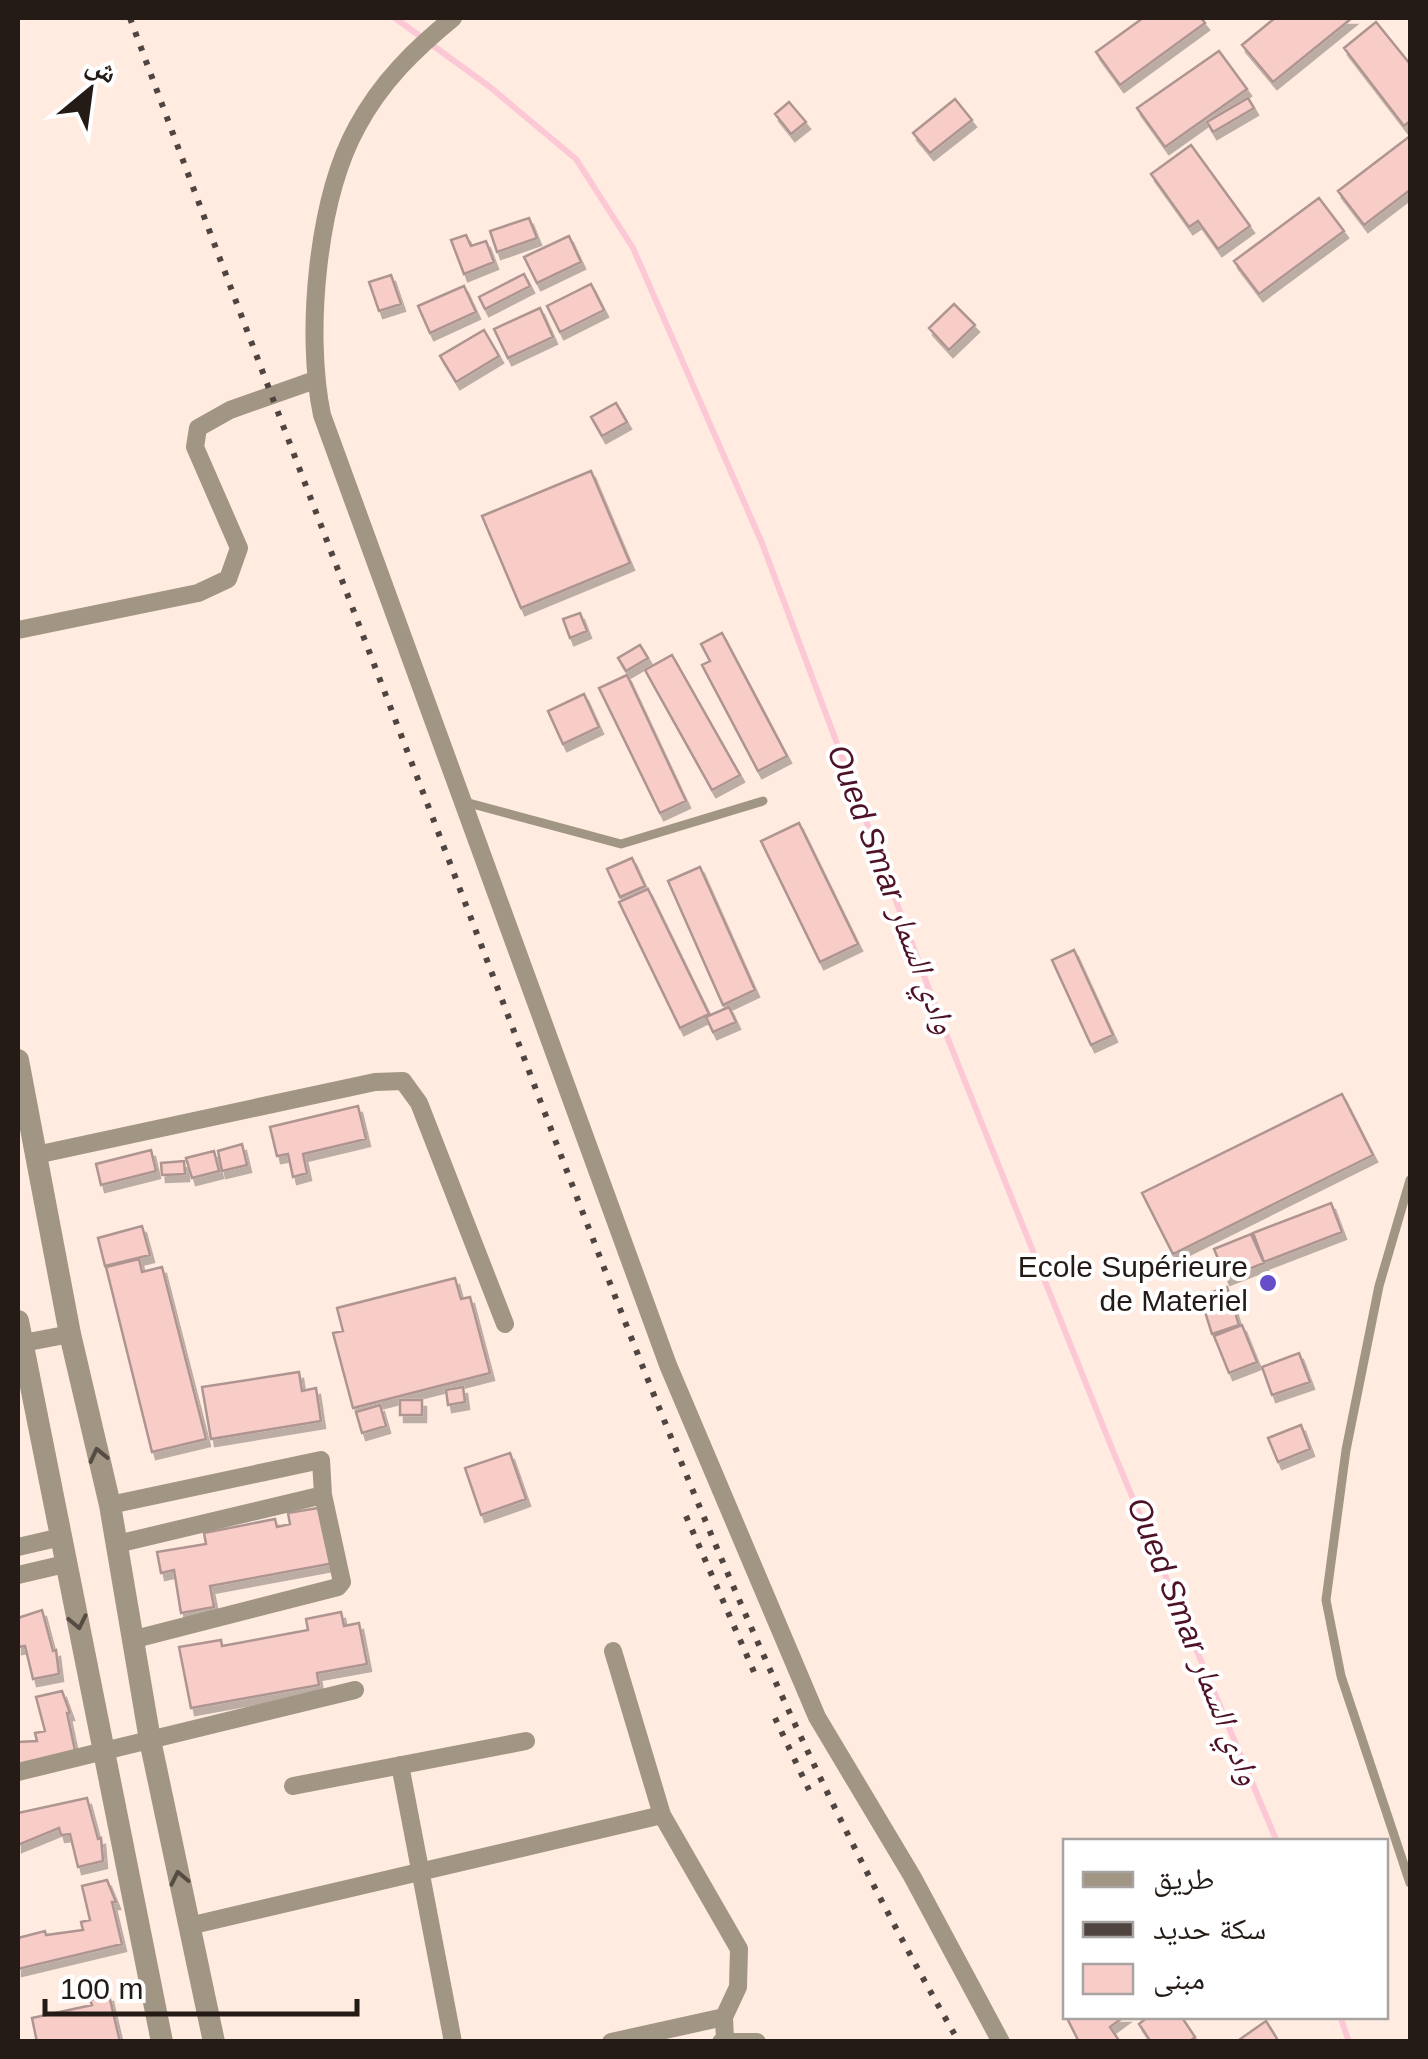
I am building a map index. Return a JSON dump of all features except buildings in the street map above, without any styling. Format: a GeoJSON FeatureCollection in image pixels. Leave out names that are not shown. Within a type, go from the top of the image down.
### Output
{"type":"FeatureCollection","features":[{"type":"Feature","properties":{"kind":"street"},"geometry":{"type":"LineString","coordinates":[[454,18],[413,51],[369,106],[342,159],[316,278],[314,380],[334,454],[465,802],[668,1365],[782,1638],[840,1760],[912,1876],[1000,2042]]}},
{"type":"Feature","properties":{"kind":"street"},"geometry":{"type":"LineString","coordinates":[[18,630],[198,594],[228,579],[240,548],[194,447],[198,428],[214,417],[314,380]]}},
{"type":"Feature","properties":{"kind":"street"},"geometry":{"type":"LineString","coordinates":[[18,1060],[70,1334],[110,1505],[150,1740],[214,2042]]}},
{"type":"Feature","properties":{"kind":"street"},"geometry":{"type":"LineString","coordinates":[[36,1155],[357,1085],[403,1080],[418,1103],[505,1324]]}},
{"type":"Feature","properties":{"kind":"street"},"geometry":{"type":"LineString","coordinates":[[70,1334],[19,1336],[162,2042]]}},
{"type":"Feature","properties":{"kind":"street"},"geometry":{"type":"LineString","coordinates":[[110,1505],[314,1458],[322,1460],[323,1496],[342,1582],[338,1587],[135,1639]]}},
{"type":"Feature","properties":{"kind":"street"},"geometry":{"type":"LineString","coordinates":[[117,1544],[323,1496]]}},
{"type":"Feature","properties":{"kind":"street"},"geometry":{"type":"LineString","coordinates":[[18,1547],[61,1537]]}},
{"type":"Feature","properties":{"kind":"street"},"geometry":{"type":"LineString","coordinates":[[18,1575],[66,1564]]}},
{"type":"Feature","properties":{"kind":"street"},"geometry":{"type":"LineString","coordinates":[[613,1651],[662,1815],[739,1949],[738,1987],[724,2017],[723,2041],[757,2042]]}},
{"type":"Feature","properties":{"kind":"street"},"geometry":{"type":"LineString","coordinates":[[18,1772],[354,1690]]}},
{"type":"Feature","properties":{"kind":"street"},"geometry":{"type":"LineString","coordinates":[[292,1786],[526,1741]]}},
{"type":"Feature","properties":{"kind":"street"},"geometry":{"type":"LineString","coordinates":[[400,1766],[453,2042]]}},
{"type":"Feature","properties":{"kind":"street"},"geometry":{"type":"LineString","coordinates":[[190,1926],[662,1815]]}},
{"type":"Feature","properties":{"kind":"street"},"geometry":{"type":"LineString","coordinates":[[612,2042],[724,2017]]}},
{"type":"Feature","properties":{"kind":"lane"},"geometry":{"type":"LineString","coordinates":[[465,802],[620,844],[763,801]]}},
{"type":"Feature","properties":{"kind":"lane"},"geometry":{"type":"LineString","coordinates":[[1410,1180],[1379,1286],[1346,1450],[1326,1600],[1341,1676],[1410,1884]]}},
{"type":"Feature","properties":{"kind":"waterway","name":"Oued Smar وادي السمار"},"geometry":{"type":"LineString","coordinates":[[395,18],[490,87],[576,159],[633,248],[762,543],[942,1024],[1113,1451],[1276,1839]]}},
{"type":"Feature","properties":{"kind":"waterway","name":"Oued Smar وادي السمار"},"geometry":{"type":"LineString","coordinates":[[1341,2019],[1349,2042]]}},
{"type":"Feature","properties":{"kind":"railway"},"geometry":{"type":"LineString","coordinates":[[130,18],[605,1270],[710,1533],[827,1791],[890,1918],[959,2042]]}},
{"type":"Feature","properties":{"kind":"railway"},"geometry":{"type":"LineString","coordinates":[[686,1516],[754,1672]]}},
{"type":"Feature","properties":{"kind":"railway"},"geometry":{"type":"LineString","coordinates":[[775,1718],[809,1790]]}},
{"type":"Feature","properties":{"kind":"place","name":"Ecole Supérieure de Materiel"},"geometry":{"type":"Point","coordinates":[1268,1283]}}]}
